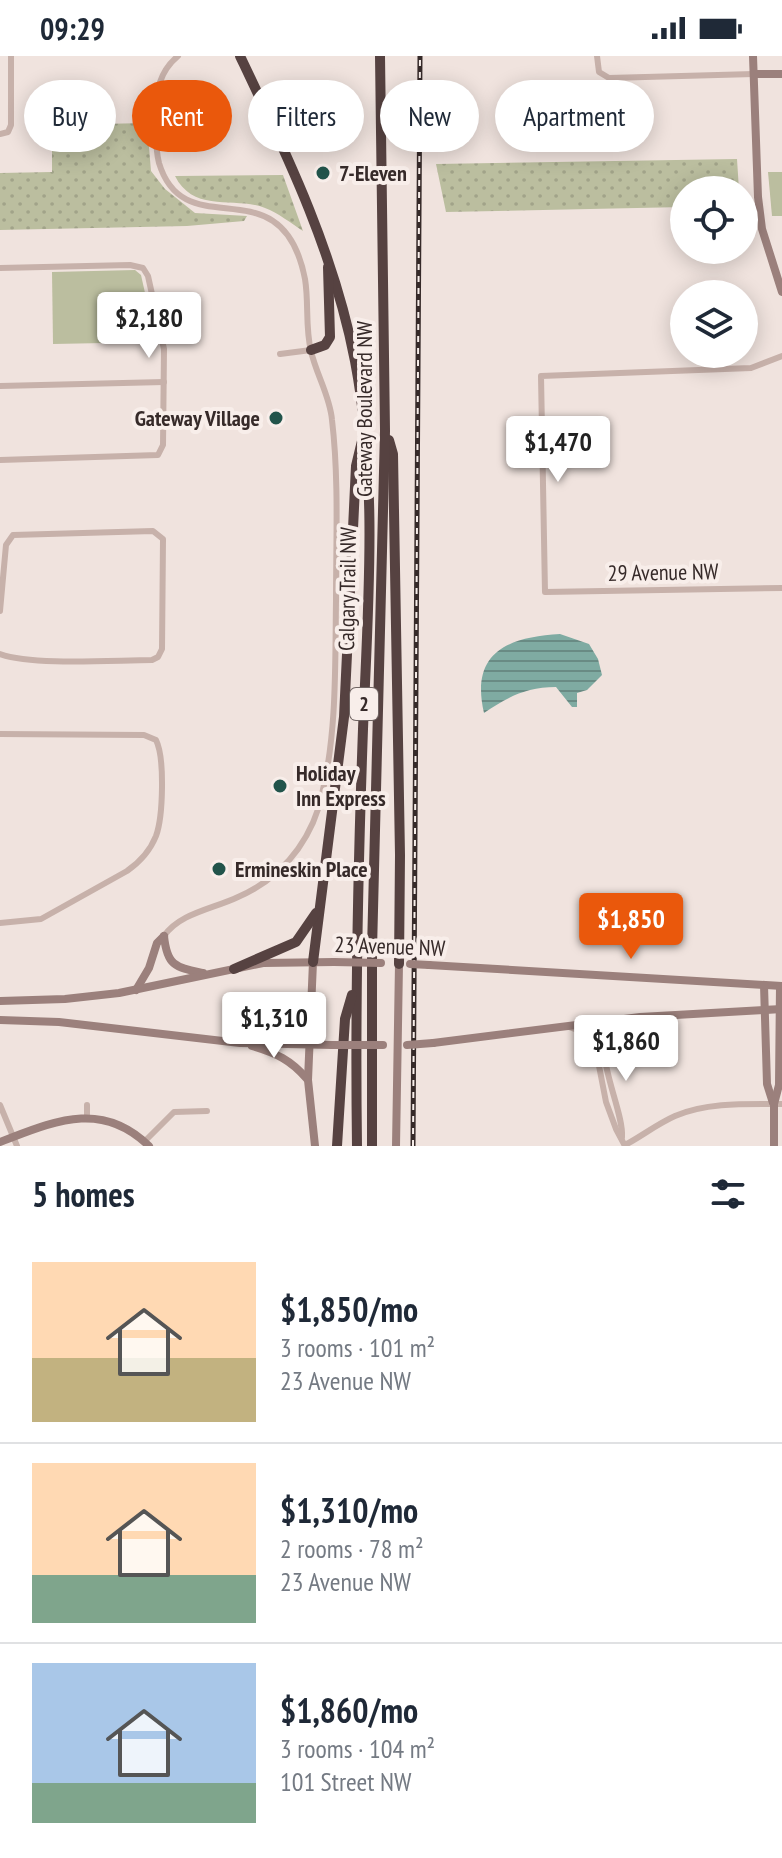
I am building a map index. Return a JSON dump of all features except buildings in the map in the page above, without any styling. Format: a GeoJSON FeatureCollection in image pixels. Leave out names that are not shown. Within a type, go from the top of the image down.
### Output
{"type":"FeatureCollection","features":[{"type":"Feature","properties":{"kind":"highway","name":"Calgary Trail NW"},"geometry":{"type":"LineString","coordinates":[[240,56],[296,173],[327,253],[353,350],[365,427],[369,561],[355,981],[357,1146]]}},
{"type":"Feature","properties":{"kind":"highway","name":"Gateway Boulevard NW"},"geometry":{"type":"LineString","coordinates":[[372,1146],[372,950],[385,431],[380,56]]}},
{"type":"Feature","properties":{"kind":"highway"},"geometry":{"type":"LineString","coordinates":[[311,350],[325,345],[330,337],[327,253]]}},
{"type":"Feature","properties":{"kind":"highway"},"geometry":{"type":"LineString","coordinates":[[313,962],[340,757],[356,466],[365,427]]}},
{"type":"Feature","properties":{"kind":"highway"},"geometry":{"type":"LineString","coordinates":[[385,431],[393,454],[400,855],[405,964]]}},
{"type":"Feature","properties":{"kind":"highway"},"geometry":{"type":"LineString","coordinates":[[234,969],[296,942],[319,908]]}},
{"type":"Feature","properties":{"kind":"highway"},"geometry":{"type":"LineString","coordinates":[[337,1146],[345,1019],[355,981]]}},
{"type":"Feature","properties":{"kind":"main road"},"geometry":{"type":"LineString","coordinates":[[753,56],[755,161],[760,213],[782,292]]}},
{"type":"Feature","properties":{"kind":"main road"},"geometry":{"type":"LineString","coordinates":[[754,74],[782,74]]}},
{"type":"Feature","properties":{"kind":"main road"},"geometry":{"type":"LineString","coordinates":[[164,936],[167,956],[175,966],[208,974]]}},
{"type":"Feature","properties":{"kind":"main road"},"geometry":{"type":"LineString","coordinates":[[136,990],[149,968],[157,943],[164,936]]}},
{"type":"Feature","properties":{"kind":"main road","name":"23 Avenue NW"},"geometry":{"type":"LineString","coordinates":[[0,1001],[65,999],[136,990],[276,962],[429,965],[781,986]]}},
{"type":"Feature","properties":{"kind":"main road"},"geometry":{"type":"LineString","coordinates":[[313,962],[308,1080],[315,1146]]}},
{"type":"Feature","properties":{"kind":"main road"},"geometry":{"type":"LineString","coordinates":[[396,1146],[397,1045],[405,964]]}},
{"type":"Feature","properties":{"kind":"main road"},"geometry":{"type":"LineString","coordinates":[[764,985],[767,1084],[778,1104]]}},
{"type":"Feature","properties":{"kind":"main road"},"geometry":{"type":"LineString","coordinates":[[774,1146],[781,986]]}},
{"type":"Feature","properties":{"kind":"main road"},"geometry":{"type":"LineString","coordinates":[[765,1009],[781,999]]}},
{"type":"Feature","properties":{"kind":"main road"},"geometry":{"type":"LineString","coordinates":[[0,1020],[59,1022],[240,1043],[407,1045],[617,1019],[781,1009]]}},
{"type":"Feature","properties":{"kind":"main road"},"geometry":{"type":"LineString","coordinates":[[240,1043],[285,1058],[294,1063],[308,1080]]}},
{"type":"Feature","properties":{"kind":"main road"},"geometry":{"type":"LineString","coordinates":[[0,1142],[16,1141],[61,1120],[87,1117],[116,1123],[146,1144]]}},
{"type":"Feature","properties":{"kind":"street"},"geometry":{"type":"LineString","coordinates":[[0,134],[8,132],[12,121],[11,56]]}},
{"type":"Feature","properties":{"kind":"street","name":"Calgary Trail NW"},"geometry":{"type":"LineString","coordinates":[[164,936],[176,923],[239,897],[274,875],[299,847],[319,808],[327,770],[333,705],[336,524],[333,421],[311,350],[305,280],[295,247],[284,229],[270,218],[252,211],[215,209],[196,204],[172,187],[161,170],[157,148],[157,93],[163,72],[178,56]]}},
{"type":"Feature","properties":{"kind":"street"},"geometry":{"type":"LineString","coordinates":[[597,56],[599,72],[609,78],[754,74]]}},
{"type":"Feature","properties":{"kind":"street"},"geometry":{"type":"LineString","coordinates":[[0,268],[130,265],[143,268],[148,276],[163,346],[164,382],[163,445],[160,453],[150,457],[0,460]]}},
{"type":"Feature","properties":{"kind":"street"},"geometry":{"type":"LineString","coordinates":[[280,354],[311,350]]}},
{"type":"Feature","properties":{"kind":"street","name":"29 Avenue NW"},"geometry":{"type":"LineString","coordinates":[[782,356],[751,368],[541,376],[545,592],[782,588]]}},
{"type":"Feature","properties":{"kind":"street"},"geometry":{"type":"LineString","coordinates":[[0,386],[164,382]]}},
{"type":"Feature","properties":{"kind":"street"},"geometry":{"type":"LineString","coordinates":[[0,611],[9,537],[19,533],[153,531],[163,539],[162,649],[158,657],[152,660],[36,660],[0,654]]}},
{"type":"Feature","properties":{"kind":"street"},"geometry":{"type":"LineString","coordinates":[[0,734],[144,735],[156,740],[161,753],[157,830],[151,846],[133,867],[35,921],[0,923]]}},
{"type":"Feature","properties":{"kind":"street"},"geometry":{"type":"LineString","coordinates":[[617,1019],[606,1028],[603,1040],[608,1073],[623,1127],[622,1137]]}},
{"type":"Feature","properties":{"kind":"street"},"geometry":{"type":"LineString","coordinates":[[563,1026],[586,1032],[592,1037],[606,1102],[625,1146],[659,1124],[686,1112],[731,1105],[778,1104]]}},
{"type":"Feature","properties":{"kind":"street"},"geometry":{"type":"LineString","coordinates":[[0,1105],[16,1141]]}},
{"type":"Feature","properties":{"kind":"street"},"geometry":{"type":"LineString","coordinates":[[87,1105],[87,1117]]}},
{"type":"Feature","properties":{"kind":"street"},"geometry":{"type":"LineString","coordinates":[[146,1144],[174,1112],[207,1111]]}},
{"type":"Feature","properties":{"kind":"green space"},"geometry":{"type":"Polygon","coordinates":[[[132,123],[132,152],[149,152],[151,171],[165,189],[195,213],[247,216],[244,221],[187,226],[0,230],[0,173],[52,172],[52,152],[116,152],[116,124],[132,123]]]}},
{"type":"Feature","properties":{"kind":"green space"},"geometry":{"type":"Polygon","coordinates":[[[737,159],[738,176],[670,176],[670,207],[446,212],[436,164],[737,159]]]}},
{"type":"Feature","properties":{"kind":"green space"},"geometry":{"type":"Polygon","coordinates":[[[768,172],[782,172],[782,216],[772,216],[768,172]]]}},
{"type":"Feature","properties":{"kind":"green space"},"geometry":{"type":"Polygon","coordinates":[[[283,175],[303,231],[265,208],[204,200],[183,188],[175,176],[283,175]]]}},
{"type":"Feature","properties":{"kind":"green space"},"geometry":{"type":"Polygon","coordinates":[[[135,270],[141,275],[156,342],[53,344],[52,272],[135,270]]]}},
{"type":"Feature","properties":{"kind":"water"},"geometry":{"type":"Polygon","coordinates":[[[560,634],[589,644],[598,659],[602,675],[587,690],[577,693],[577,707],[572,707],[556,687],[545,687],[518,694],[484,713],[481,693],[483,676],[488,662],[497,652],[524,639],[560,634]]]}},
{"type":"Feature","properties":{"kind":"railway"},"geometry":{"type":"LineString","coordinates":[[413,1146],[420,56]]}},
{"type":"Feature","properties":{"kind":"place","name":"7-Eleven"},"geometry":{"type":"Point","coordinates":[323,173]}},
{"type":"Feature","properties":{"kind":"place","name":"Gateway Village"},"geometry":{"type":"Point","coordinates":[276,418]}},
{"type":"Feature","properties":{"kind":"place","name":"Holiday Inn Express"},"geometry":{"type":"Point","coordinates":[280,786]}},
{"type":"Feature","properties":{"kind":"place","name":"Ermineskin Place"},"geometry":{"type":"Point","coordinates":[219,869]}}]}
